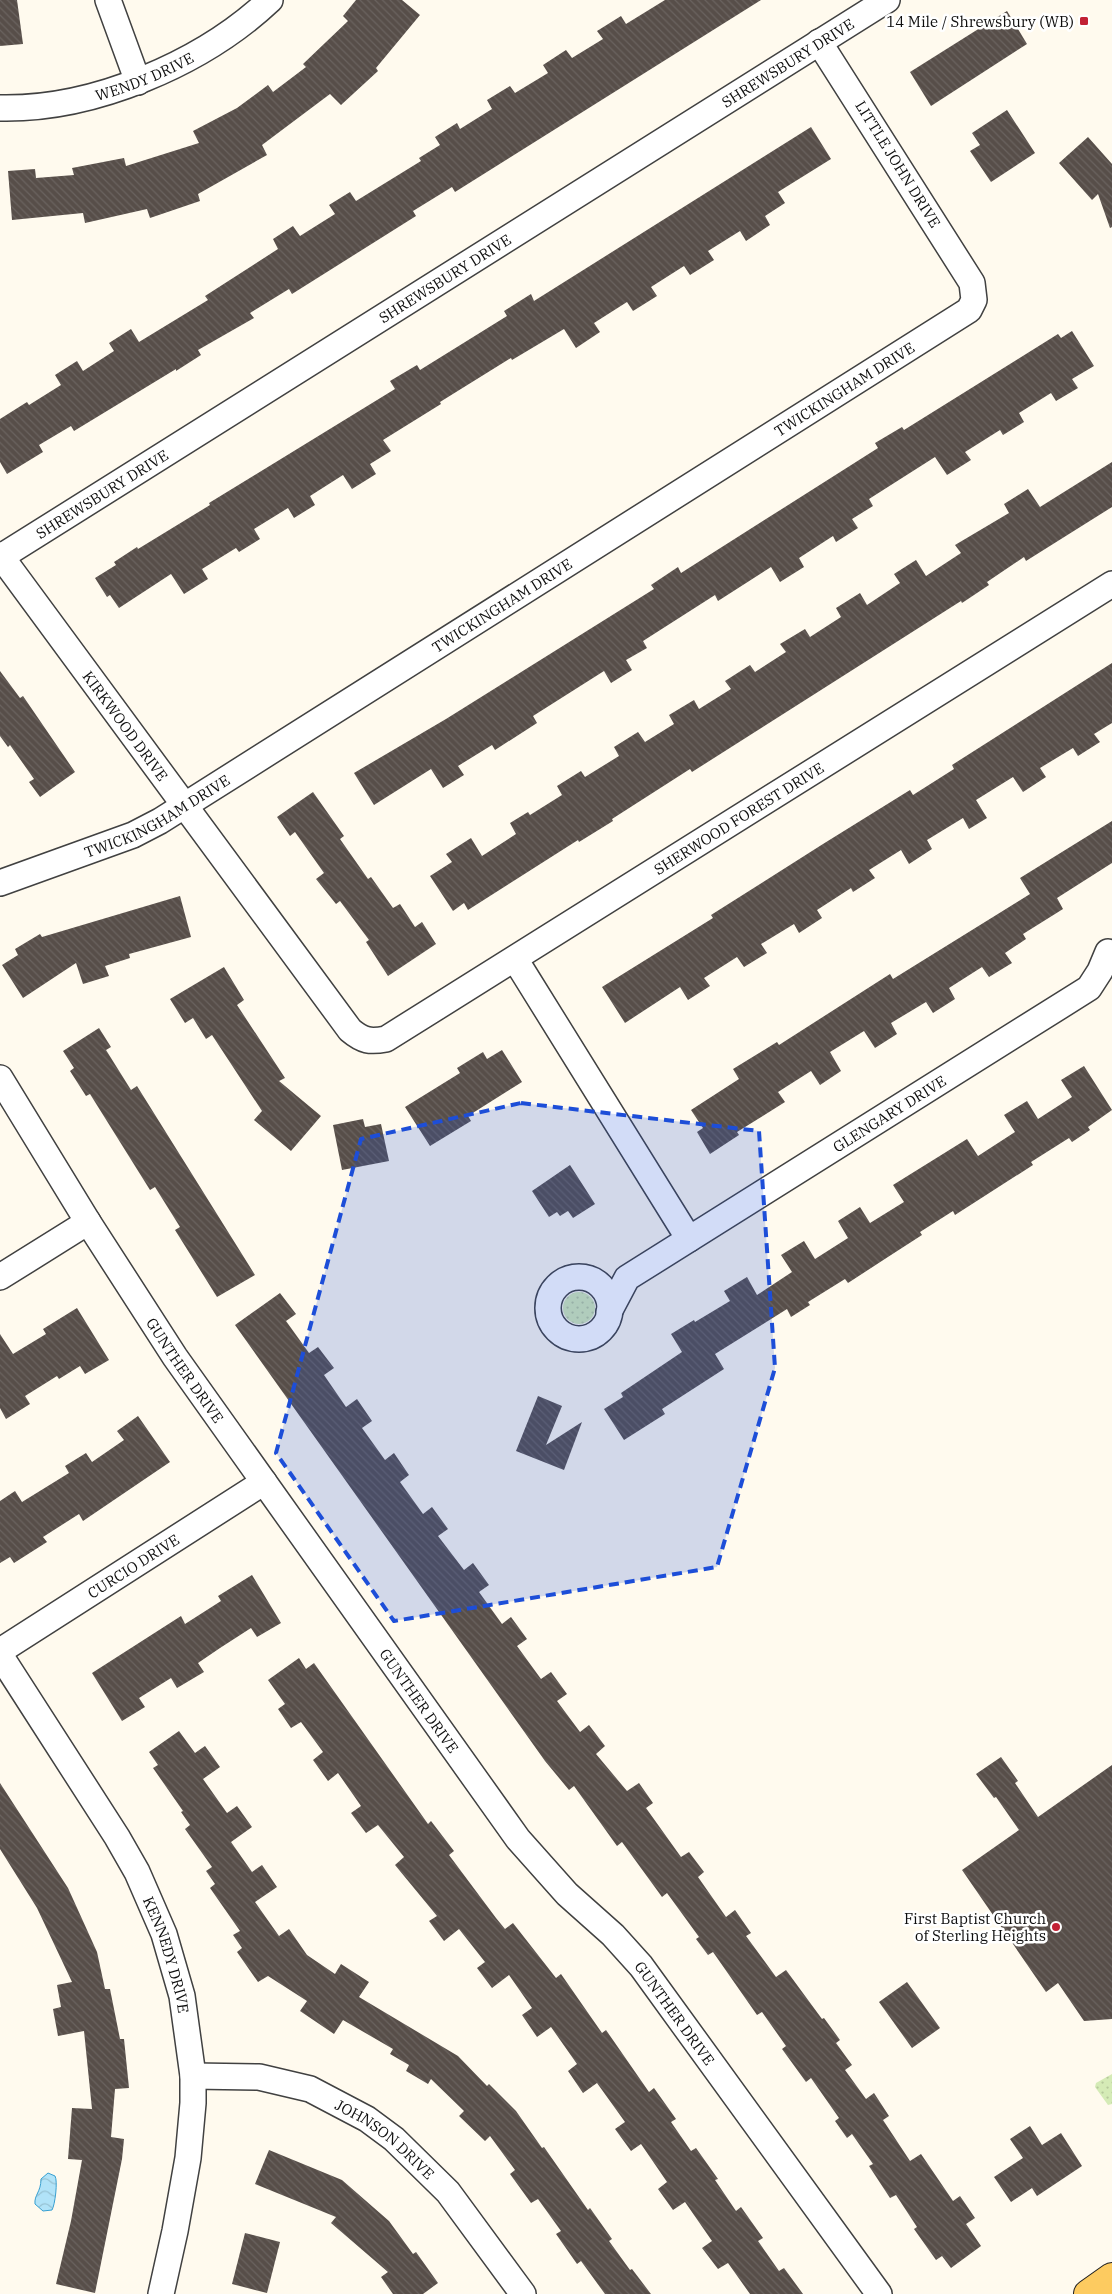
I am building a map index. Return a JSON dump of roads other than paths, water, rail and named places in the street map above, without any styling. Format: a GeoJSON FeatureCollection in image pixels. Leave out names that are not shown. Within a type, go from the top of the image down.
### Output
{"type":"FeatureCollection","features":[{"type":"Feature","properties":{"kind":"main road"},"geometry":{"type":"LineString","coordinates":[[1088,2294],[1112,2277]]}},
{"type":"Feature","properties":{"kind":"street"},"geometry":{"type":"LineString","coordinates":[[108,0],[138,82]]}},
{"type":"Feature","properties":{"kind":"street","name":"WENDY DRIVE"},"geometry":{"type":"LineString","coordinates":[[0,108],[25,108],[74,100],[138,82],[212,45],[257,12],[270,0]]}},
{"type":"Feature","properties":{"kind":"street","name":"SHREWSBURY DRIVE"},"geometry":{"type":"LineString","coordinates":[[1,556],[887,0]]}},
{"type":"Feature","properties":{"kind":"street","name":"LITTLE JOHN DRIVE"},"geometry":{"type":"LineString","coordinates":[[820,42],[974,288]]}},
{"type":"Feature","properties":{"kind":"street","name":"TWICKINGHAM DRIVE"},"geometry":{"type":"LineString","coordinates":[[0,883],[133,835],[160,821],[184,804],[961,316],[969,310],[974,300],[974,288]]}},
{"type":"Feature","properties":{"kind":"street","name":"KIRKWOOD DRIVE"},"geometry":{"type":"LineString","coordinates":[[1,556],[350,1030],[362,1040]]}},
{"type":"Feature","properties":{"kind":"street","name":"SHERWOOD FOREST DRIVE"},"geometry":{"type":"LineString","coordinates":[[362,1040],[386,1039],[515,960],[1112,584]]}},
{"type":"Feature","properties":{"kind":"street","name":"GLENGARY DRIVE"},"geometry":{"type":"LineString","coordinates":[[627,1278],[590,1279],[580,1277],[560,1282],[548,1300],[550,1321],[556,1330],[564,1336],[575,1339],[585,1339],[602,1329],[627,1278],[1100,987],[1100,971],[1111,955]]}},
{"type":"Feature","properties":{"kind":"street"},"geometry":{"type":"LineString","coordinates":[[515,960],[689,1239]]}},
{"type":"Feature","properties":{"kind":"street","name":"GUNTHER DRIVE"},"geometry":{"type":"LineString","coordinates":[[0,1078],[88,1222],[174,1357],[518,1839],[567,1894],[613,1935],[641,1966],[880,2294]]}},
{"type":"Feature","properties":{"kind":"street"},"geometry":{"type":"LineString","coordinates":[[0,1277],[88,1222]]}},
{"type":"Feature","properties":{"kind":"street"},"geometry":{"type":"LineString","coordinates":[[590,1279],[605,1291],[609,1301],[609,1312]]}},
{"type":"Feature","properties":{"kind":"street","name":"CURCIO DRIVE"},"geometry":{"type":"LineString","coordinates":[[0,1653],[264,1482]]}},
{"type":"Feature","properties":{"kind":"street","name":"KENNEDY DRIVE"},"geometry":{"type":"LineString","coordinates":[[0,1653],[112,1829],[137,1872],[164,1934],[182,1996],[193,2076],[188,2158],[161,2294]]}},
{"type":"Feature","properties":{"kind":"street","name":"JOHNSON DRIVE"},"geometry":{"type":"LineString","coordinates":[[193,2076],[259,2077],[301,2087],[368,2119],[394,2139],[448,2192],[523,2294]]}},
{"type":"Feature","properties":{"kind":"water"},"geometry":{"type":"Polygon","coordinates":[[[48,2173],[55,2176],[56,2179],[55,2198],[52,2210],[43,2211],[35,2204],[35,2201],[41,2179],[48,2173]]]}},
{"type":"Feature","properties":{"kind":"place","name":"14 Mile / Shrewsbury (WB)"},"geometry":{"type":"Point","coordinates":[1084,21]}},
{"type":"Feature","properties":{"kind":"place","name":"First Baptist Church of Sterling Heights"},"geometry":{"type":"Point","coordinates":[1056,1927]}}]}
